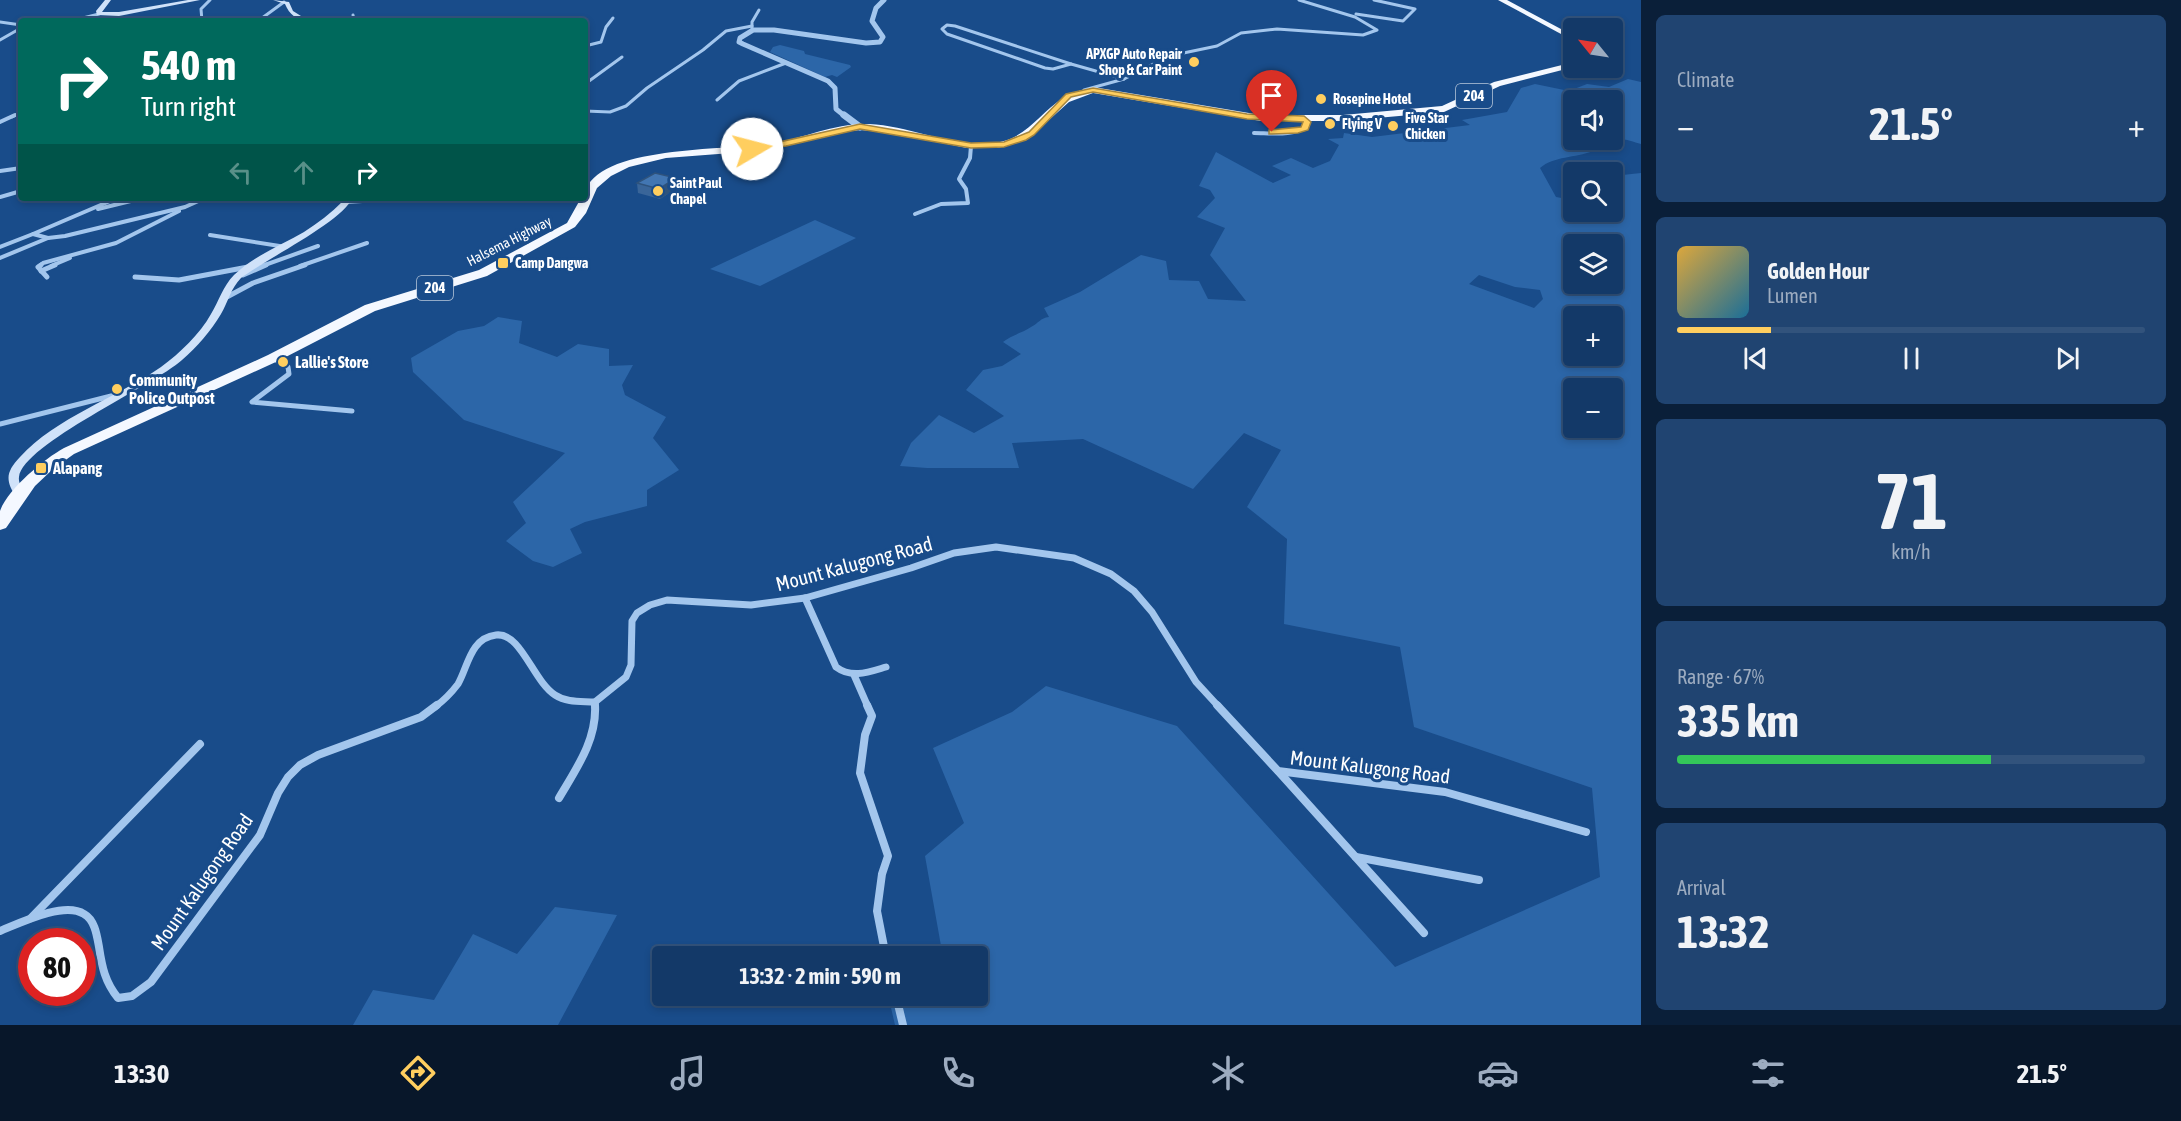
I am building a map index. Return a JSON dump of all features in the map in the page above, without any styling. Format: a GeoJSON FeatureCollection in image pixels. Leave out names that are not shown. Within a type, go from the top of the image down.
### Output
{"type":"FeatureCollection","features":[{"type":"Feature","properties":{"kind":"highway"},"geometry":{"type":"LineString","coordinates":[[1502,0],[1563,33]]}},
{"type":"Feature","properties":{"kind":"highway","name":"204"},"geometry":{"type":"LineString","coordinates":[[1083,91],[1112,92],[1247,117],[1343,118],[1444,109],[1497,84],[1563,67]]}},
{"type":"Feature","properties":{"kind":"highway","name":"Halsema Highway"},"geometry":{"type":"LineString","coordinates":[[588,192],[595,182],[627,163],[664,155],[760,148],[860,127],[971,146],[996,145],[1023,139],[1068,96],[1083,91]]}},
{"type":"Feature","properties":{"kind":"highway","name":"Halsema Highway"},"geometry":{"type":"LineString","coordinates":[[0,524],[20,494],[42,468],[69,451],[273,358],[370,308],[400,297],[470,278],[503,263],[571,225],[576,220],[584,201]]}},
{"type":"Feature","properties":{"kind":"main road"},"geometry":{"type":"LineString","coordinates":[[108,0],[99,14],[119,14],[196,0]]}},
{"type":"Feature","properties":{"kind":"main road"},"geometry":{"type":"LineString","coordinates":[[279,0],[300,18]]}},
{"type":"Feature","properties":{"kind":"main road"},"geometry":{"type":"LineString","coordinates":[[20,494],[13,481],[14,472],[22,461],[45,442],[166,368],[213,319],[237,277],[327,222],[346,201]]}},
{"type":"Feature","properties":{"kind":"street"},"geometry":{"type":"LineString","coordinates":[[202,18],[201,9],[210,0]]}},
{"type":"Feature","properties":{"kind":"street"},"geometry":{"type":"LineString","coordinates":[[260,18],[279,0]]}},
{"type":"Feature","properties":{"kind":"street"},"geometry":{"type":"LineString","coordinates":[[588,111],[618,111],[726,31],[739,27],[786,31],[866,43],[880,42],[883,37],[872,21],[876,8],[884,0]]}},
{"type":"Feature","properties":{"kind":"street"},"geometry":{"type":"LineString","coordinates":[[1083,91],[1124,79],[1169,56],[1217,46],[1241,33],[1276,29],[1363,35],[1377,30],[1355,17],[1299,0]]}},
{"type":"Feature","properties":{"kind":"street"},"geometry":{"type":"LineString","coordinates":[[1337,11],[1403,21],[1415,9],[1374,0]]}},
{"type":"Feature","properties":{"kind":"street"},"geometry":{"type":"LineString","coordinates":[[759,10],[752,28],[740,38],[739,42],[833,85],[836,109],[860,127]]}},
{"type":"Feature","properties":{"kind":"street"},"geometry":{"type":"LineString","coordinates":[[1351,13],[1355,17]]}},
{"type":"Feature","properties":{"kind":"street"},"geometry":{"type":"LineString","coordinates":[[83,18],[99,14]]}},
{"type":"Feature","properties":{"kind":"street"},"geometry":{"type":"LineString","coordinates":[[588,45],[600,42],[606,27],[613,18]]}},
{"type":"Feature","properties":{"kind":"street"},"geometry":{"type":"LineString","coordinates":[[0,22],[18,26]]}},
{"type":"Feature","properties":{"kind":"street"},"geometry":{"type":"LineString","coordinates":[[1072,64],[1053,69],[1045,68],[947,34],[942,29],[947,25],[955,26],[1124,79]]}},
{"type":"Feature","properties":{"kind":"street"},"geometry":{"type":"LineString","coordinates":[[0,40],[18,29]]}},
{"type":"Feature","properties":{"kind":"street"},"geometry":{"type":"LineString","coordinates":[[588,82],[622,57]]}},
{"type":"Feature","properties":{"kind":"street"},"geometry":{"type":"LineString","coordinates":[[717,100],[739,81],[786,63]]}},
{"type":"Feature","properties":{"kind":"street"},"geometry":{"type":"LineString","coordinates":[[0,122],[18,114]]}},
{"type":"Feature","properties":{"kind":"street"},"geometry":{"type":"LineString","coordinates":[[1254,134],[1298,131],[1307,125],[1304,119]]}},
{"type":"Feature","properties":{"kind":"street"},"geometry":{"type":"LineString","coordinates":[[915,214],[941,204],[968,203],[966,189],[959,179],[970,158],[971,146]]}},
{"type":"Feature","properties":{"kind":"street"},"geometry":{"type":"LineString","coordinates":[[0,171],[18,168]]}},
{"type":"Feature","properties":{"kind":"street"},"geometry":{"type":"LineString","coordinates":[[0,197],[18,192]]}},
{"type":"Feature","properties":{"kind":"street"},"geometry":{"type":"LineString","coordinates":[[0,247],[110,201]]}},
{"type":"Feature","properties":{"kind":"street"},"geometry":{"type":"LineString","coordinates":[[82,213],[131,201]]}},
{"type":"Feature","properties":{"kind":"street"},"geometry":{"type":"LineString","coordinates":[[46,277],[41,271],[81,252],[125,239],[198,201]]}},
{"type":"Feature","properties":{"kind":"street"},"geometry":{"type":"LineString","coordinates":[[0,258],[48,238],[185,207]]}},
{"type":"Feature","properties":{"kind":"street"},"geometry":{"type":"LineString","coordinates":[[33,234],[48,238]]}},
{"type":"Feature","properties":{"kind":"street"},"geometry":{"type":"LineString","coordinates":[[210,236],[287,247]]}},
{"type":"Feature","properties":{"kind":"street"},"geometry":{"type":"LineString","coordinates":[[222,300],[253,283],[367,243]]}},
{"type":"Feature","properties":{"kind":"street"},"geometry":{"type":"LineString","coordinates":[[237,277],[318,246]]}},
{"type":"Feature","properties":{"kind":"street"},"geometry":{"type":"LineString","coordinates":[[135,277],[163,282],[182,281],[252,266]]}},
{"type":"Feature","properties":{"kind":"street"},"geometry":{"type":"LineString","coordinates":[[273,358],[288,367],[289,374],[252,402],[352,411]]}},
{"type":"Feature","properties":{"kind":"street"},"geometry":{"type":"LineString","coordinates":[[0,424],[125,393]]}},
{"type":"Feature","properties":{"kind":"street","name":"Mount Kalugong Road"},"geometry":{"type":"LineString","coordinates":[[0,931],[54,913],[71,910],[85,913],[94,924],[102,972],[109,991],[118,998],[132,996],[151,982],[230,878],[260,835],[278,793],[288,777],[300,765],[318,755],[421,717],[441,702],[458,683],[468,657],[480,642],[493,635],[515,640],[537,677],[556,696],[568,701],[595,702],[626,677],[631,665],[632,621],[637,613],[650,605],[667,600],[765,604],[805,598],[911,568],[954,553],[976,549],[1014,549],[1074,558],[1111,574],[1134,591],[1152,612],[1196,682],[1278,771],[1445,792],[1586,832]]}},
{"type":"Feature","properties":{"kind":"street"},"geometry":{"type":"LineString","coordinates":[[805,598],[836,667],[846,675],[886,667]]}},
{"type":"Feature","properties":{"kind":"street"},"geometry":{"type":"LineString","coordinates":[[854,675],[872,716],[865,735],[860,773],[888,856],[882,874],[877,911],[884,946]]}},
{"type":"Feature","properties":{"kind":"street"},"geometry":{"type":"LineString","coordinates":[[559,798],[583,757],[593,733],[597,715],[595,702]]}},
{"type":"Feature","properties":{"kind":"street"},"geometry":{"type":"LineString","coordinates":[[29,921],[201,744]]}},
{"type":"Feature","properties":{"kind":"street"},"geometry":{"type":"LineString","coordinates":[[1278,771],[1424,933]]}},
{"type":"Feature","properties":{"kind":"street"},"geometry":{"type":"LineString","coordinates":[[1355,857],[1479,880]]}},
{"type":"Feature","properties":{"kind":"street"},"geometry":{"type":"LineString","coordinates":[[898,1006],[903,1025]]}},
{"type":"Feature","properties":{"kind":"shaded area"},"geometry":{"type":"Polygon","coordinates":[[[780,45],[851,67],[837,77],[832,75],[825,77],[770,52],[773,47],[780,45]]]}},
{"type":"Feature","properties":{"kind":"shaded area"},"geometry":{"type":"Polygon","coordinates":[[[1628,79],[1641,82],[1641,144],[1623,140],[1623,90],[1572,90],[1587,84],[1609,87],[1628,79]]]}},
{"type":"Feature","properties":{"kind":"shaded area"},"geometry":{"type":"Polygon","coordinates":[[[1535,84],[1564,90],[1563,150],[1594,150],[1558,159],[1540,168],[1556,197],[1563,198],[1563,222],[1623,222],[1623,175],[1641,173],[1641,1025],[895,1025],[891,1006],[988,1006],[988,946],[941,946],[925,856],[964,823],[933,748],[1012,712],[1046,686],[1177,726],[1395,967],[1600,877],[1592,788],[1414,727],[1400,647],[1284,624],[1287,539],[1247,507],[1281,450],[1244,433],[1193,489],[1083,439],[1012,443],[1019,468],[900,466],[911,443],[939,415],[974,433],[1004,416],[966,390],[983,370],[1002,366],[1021,354],[1003,342],[1049,317],[1044,308],[1080,292],[1141,255],[1166,261],[1169,280],[1199,281],[1208,299],[1246,301],[1210,255],[1225,228],[1197,217],[1215,198],[1210,190],[1199,186],[1216,152],[1273,183],[1291,175],[1272,166],[1291,158],[1313,168],[1330,161],[1339,145],[1328,139],[1343,138],[1344,133],[1372,137],[1470,125],[1462,120],[1507,112],[1521,88],[1535,84]],[[1479,275],[1469,284],[1534,308],[1543,299],[1540,290],[1515,287],[1479,275]]]}},
{"type":"Feature","properties":{"kind":"shaded area"},"geometry":{"type":"Polygon","coordinates":[[[815,220],[856,238],[760,286],[710,269],[815,220]]]}},
{"type":"Feature","properties":{"kind":"shaded area"},"geometry":{"type":"Polygon","coordinates":[[[498,317],[522,321],[519,343],[557,357],[578,344],[609,349],[609,366],[633,365],[622,385],[625,395],[666,417],[653,438],[679,470],[647,490],[647,506],[585,522],[570,529],[582,553],[553,567],[533,561],[506,541],[526,523],[513,502],[565,453],[464,420],[413,372],[411,358],[458,331],[484,326],[498,317]]]}},
{"type":"Feature","properties":{"kind":"shaded area"},"geometry":{"type":"Polygon","coordinates":[[[555,907],[617,915],[558,1025],[353,1025],[373,990],[434,1000],[473,934],[517,954],[555,907]]]}},
{"type":"Feature","properties":{"kind":"building"},"geometry":{"type":"Polygon","coordinates":[[[655,173],[676,178],[659,189],[637,183],[655,173]]]}},
{"type":"Feature","properties":{"kind":"place","name":"APXGP Auto Repair Shop & Car Paint"},"geometry":{"type":"Point","coordinates":[1194,62]}},
{"type":"Feature","properties":{"kind":"place","name":"Rosepine Hotel"},"geometry":{"type":"Point","coordinates":[1321,99]}},
{"type":"Feature","properties":{"kind":"place","name":"Flying V"},"geometry":{"type":"Point","coordinates":[1330,124]}},
{"type":"Feature","properties":{"kind":"place","name":"Five Star Chicken"},"geometry":{"type":"Point","coordinates":[1393,126]}},
{"type":"Feature","properties":{"kind":"place","name":"Saint Paul Chapel"},"geometry":{"type":"Point","coordinates":[658,191]}},
{"type":"Feature","properties":{"kind":"place","name":"Camp Dangwa"},"geometry":{"type":"Point","coordinates":[503,263]}},
{"type":"Feature","properties":{"kind":"place","name":"Lallie's Store"},"geometry":{"type":"Point","coordinates":[283,362]}},
{"type":"Feature","properties":{"kind":"place","name":"Community Police Outpost"},"geometry":{"type":"Point","coordinates":[117,389]}},
{"type":"Feature","properties":{"kind":"place","name":"Alapang"},"geometry":{"type":"Point","coordinates":[41,468]}},
{"type":"Feature","properties":{"kind":"route"},"geometry":{"type":"LineString","coordinates":[[752,149],[786,144],[830,132],[860,127],[897,131],[971,146],[1004,144],[1023,139],[1032,133],[1068,96],[1093,90],[1121,93],[1247,117],[1304,119],[1307,122],[1305,128],[1298,131],[1272,132]]}}]}
